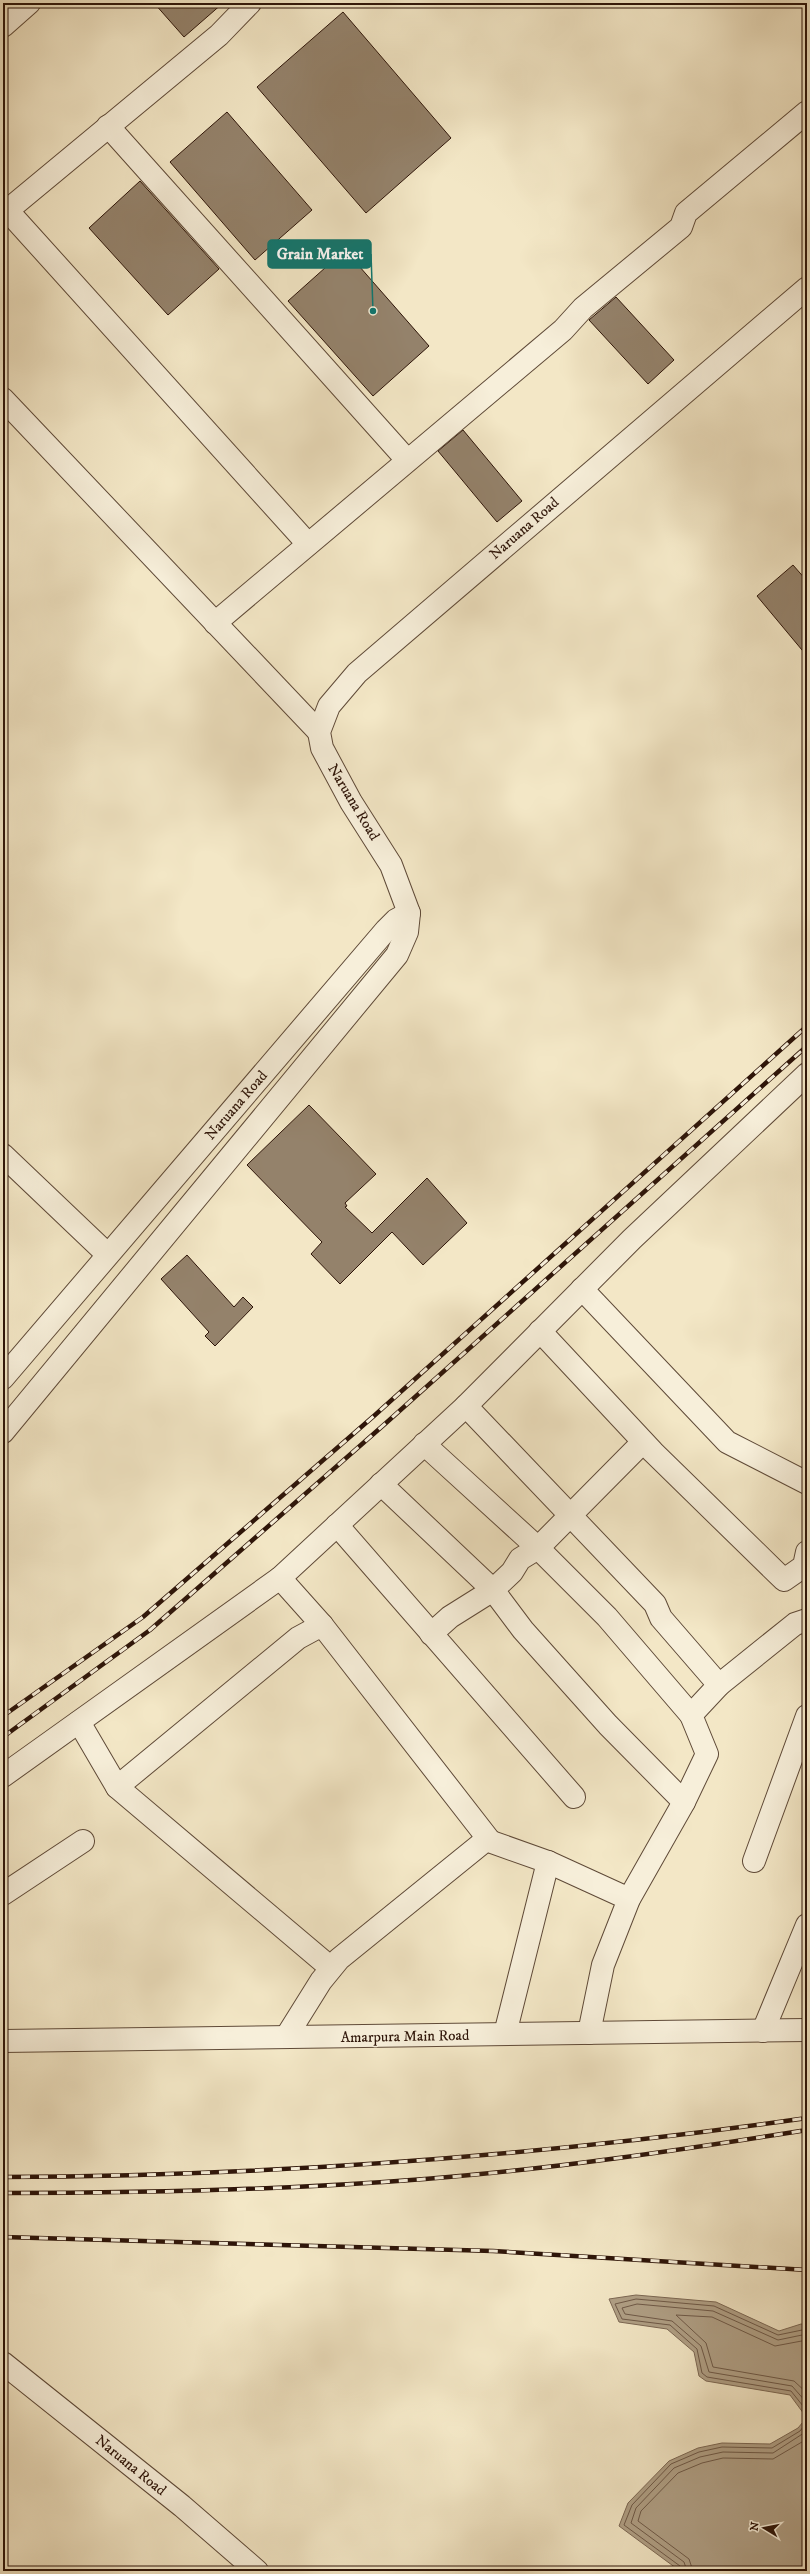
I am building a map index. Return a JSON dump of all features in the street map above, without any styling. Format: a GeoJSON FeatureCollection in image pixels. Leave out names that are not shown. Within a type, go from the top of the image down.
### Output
{"type":"FeatureCollection","features":[{"type":"Feature","properties":{"kind":"street"},"geometry":{"type":"LineString","coordinates":[[3,26],[29,3]]}},
{"type":"Feature","properties":{"kind":"street"},"geometry":{"type":"LineString","coordinates":[[250,3],[218,35],[5,212],[308,544]]}},
{"type":"Feature","properties":{"kind":"street"},"geometry":{"type":"LineString","coordinates":[[215,623],[681,227],[686,213],[807,112]]}},
{"type":"Feature","properties":{"kind":"street"},"geometry":{"type":"LineString","coordinates":[[108,126],[408,460]]}},
{"type":"Feature","properties":{"kind":"street","name":"Naruana Road"},"geometry":{"type":"LineString","coordinates":[[3,1378],[107,1254],[386,930],[396,920],[409,913],[391,865],[351,802],[322,748],[319,732],[329,706],[357,673],[807,288]]}},
{"type":"Feature","properties":{"kind":"street"},"geometry":{"type":"LineString","coordinates":[[3,399],[319,732]]}},
{"type":"Feature","properties":{"kind":"street"},"geometry":{"type":"LineString","coordinates":[[3,1432],[397,955],[407,932],[409,913]]}},
{"type":"Feature","properties":{"kind":"street"},"geometry":{"type":"LineString","coordinates":[[3,1776],[280,1578],[466,1406],[582,1289],[807,1074]]}},
{"type":"Feature","properties":{"kind":"street"},"geometry":{"type":"LineString","coordinates":[[3,1155],[107,1254]]}},
{"type":"Feature","properties":{"kind":"street"},"geometry":{"type":"LineString","coordinates":[[582,1289],[727,1442],[807,1483]]}},
{"type":"Feature","properties":{"kind":"street"},"geometry":{"type":"LineString","coordinates":[[540,1331],[643,1442],[784,1580],[804,1566],[807,1552]]}},
{"type":"Feature","properties":{"kind":"street"},"geometry":{"type":"LineString","coordinates":[[466,1406],[655,1604],[661,1618],[719,1684]]}},
{"type":"Feature","properties":{"kind":"street"},"geometry":{"type":"LineString","coordinates":[[431,1634],[450,1617],[493,1590],[512,1572],[520,1559],[538,1548],[643,1442]]}},
{"type":"Feature","properties":{"kind":"street"},"geometry":{"type":"LineString","coordinates":[[424,1444],[538,1548],[607,1617],[691,1714],[707,1754],[684,1802],[629,1899],[603,1965],[589,2033]]}},
{"type":"Feature","properties":{"kind":"street"},"geometry":{"type":"LineString","coordinates":[[381,1484],[493,1590],[523,1630],[608,1725],[684,1802]]}},
{"type":"Feature","properties":{"kind":"street"},"geometry":{"type":"LineString","coordinates":[[338,1525],[574,1797]]}},
{"type":"Feature","properties":{"kind":"street"},"geometry":{"type":"LineString","coordinates":[[280,1578],[322,1625],[490,1841]]}},
{"type":"Feature","properties":{"kind":"street"},"geometry":{"type":"LineString","coordinates":[[691,1714],[719,1684],[795,1624],[807,1620]]}},
{"type":"Feature","properties":{"kind":"street"},"geometry":{"type":"LineString","coordinates":[[117,1787],[298,1638],[322,1625]]}},
{"type":"Feature","properties":{"kind":"street"},"geometry":{"type":"LineString","coordinates":[[754,1861],[807,1716]]}},
{"type":"Feature","properties":{"kind":"street"},"geometry":{"type":"LineString","coordinates":[[79,1722],[117,1787],[331,1968]]}},
{"type":"Feature","properties":{"kind":"street"},"geometry":{"type":"LineString","coordinates":[[3,1894],[84,1841]]}},
{"type":"Feature","properties":{"kind":"street"},"geometry":{"type":"LineString","coordinates":[[286,2037],[321,1981],[331,1968],[362,1939],[483,1842],[490,1841],[548,1862],[629,1899]]}},
{"type":"Feature","properties":{"kind":"street"},"geometry":{"type":"LineString","coordinates":[[505,2034],[548,1862]]}},
{"type":"Feature","properties":{"kind":"street"},"geometry":{"type":"LineString","coordinates":[[763,2031],[807,1926]]}},
{"type":"Feature","properties":{"kind":"street","name":"Amarpura Main Road"},"geometry":{"type":"LineString","coordinates":[[3,2041],[807,2030]]}},
{"type":"Feature","properties":{"kind":"street","name":"Naruana Road"},"geometry":{"type":"LineString","coordinates":[[3,2363],[182,2506],[257,2571]]}},
{"type":"Feature","properties":{"kind":"water"},"geometry":{"type":"Polygon","coordinates":[[[636,2295],[716,2302],[779,2331],[801,2324],[807,2325],[807,2571],[680,2571],[619,2526],[628,2503],[669,2461],[698,2448],[722,2443],[770,2444],[798,2428],[803,2422],[804,2414],[790,2395],[706,2381],[699,2376],[694,2352],[667,2329],[619,2322],[609,2299],[636,2295]]]}},
{"type":"Feature","properties":{"kind":"building"},"geometry":{"type":"Polygon","coordinates":[[[154,3],[223,3],[184,37],[154,3]]]}},
{"type":"Feature","properties":{"kind":"building"},"geometry":{"type":"Polygon","coordinates":[[[343,12],[451,138],[366,213],[257,87],[343,12]]]}},
{"type":"Feature","properties":{"kind":"building"},"geometry":{"type":"Polygon","coordinates":[[[227,112],[312,210],[255,260],[170,162],[227,112]]]}},
{"type":"Feature","properties":{"kind":"building"},"geometry":{"type":"Polygon","coordinates":[[[140,181],[219,269],[168,315],[89,228],[140,181]]]}},
{"type":"Feature","properties":{"kind":"building"},"geometry":{"type":"Polygon","coordinates":[[[345,250],[429,346],[373,396],[288,301],[345,250]]]}},
{"type":"Feature","properties":{"kind":"building"},"geometry":{"type":"Polygon","coordinates":[[[616,297],[674,360],[648,384],[589,320],[616,297]]]}},
{"type":"Feature","properties":{"kind":"building"},"geometry":{"type":"Polygon","coordinates":[[[463,430],[522,501],[497,522],[438,451],[463,430]]]}},
{"type":"Feature","properties":{"kind":"building"},"geometry":{"type":"Polygon","coordinates":[[[793,565],[807,581],[807,656],[757,596],[793,565]]]}},
{"type":"Feature","properties":{"kind":"building"},"geometry":{"type":"Polygon","coordinates":[[[309,1105],[376,1174],[345,1203],[347,1206],[345,1207],[372,1233],[427,1178],[467,1223],[423,1265],[392,1232],[340,1284],[311,1254],[322,1242],[247,1165],[309,1105]]]}},
{"type":"Feature","properties":{"kind":"building"},"geometry":{"type":"Polygon","coordinates":[[[187,1255],[234,1307],[243,1297],[253,1307],[215,1346],[205,1336],[209,1332],[161,1279],[187,1255]]]}},
{"type":"Feature","properties":{"kind":"railway"},"geometry":{"type":"LineString","coordinates":[[3,1716],[143,1617],[375,1415],[807,1026]]}},
{"type":"Feature","properties":{"kind":"railway"},"geometry":{"type":"LineString","coordinates":[[3,1737],[150,1630],[386,1423],[807,1046]]}},
{"type":"Feature","properties":{"kind":"railway"},"geometry":{"type":"LineString","coordinates":[[3,2177],[205,2173],[406,2161],[607,2143],[807,2118]]}},
{"type":"Feature","properties":{"kind":"railway"},"geometry":{"type":"LineString","coordinates":[[3,2193],[214,2190],[320,2186],[425,2179],[521,2170],[664,2152],[807,2130]]}},
{"type":"Feature","properties":{"kind":"railway"},"geometry":{"type":"LineString","coordinates":[[3,2237],[493,2251],[807,2270]]}},
{"type":"Feature","properties":{"kind":"place","name":"Grain Market"},"geometry":{"type":"Point","coordinates":[373,311]}}]}
